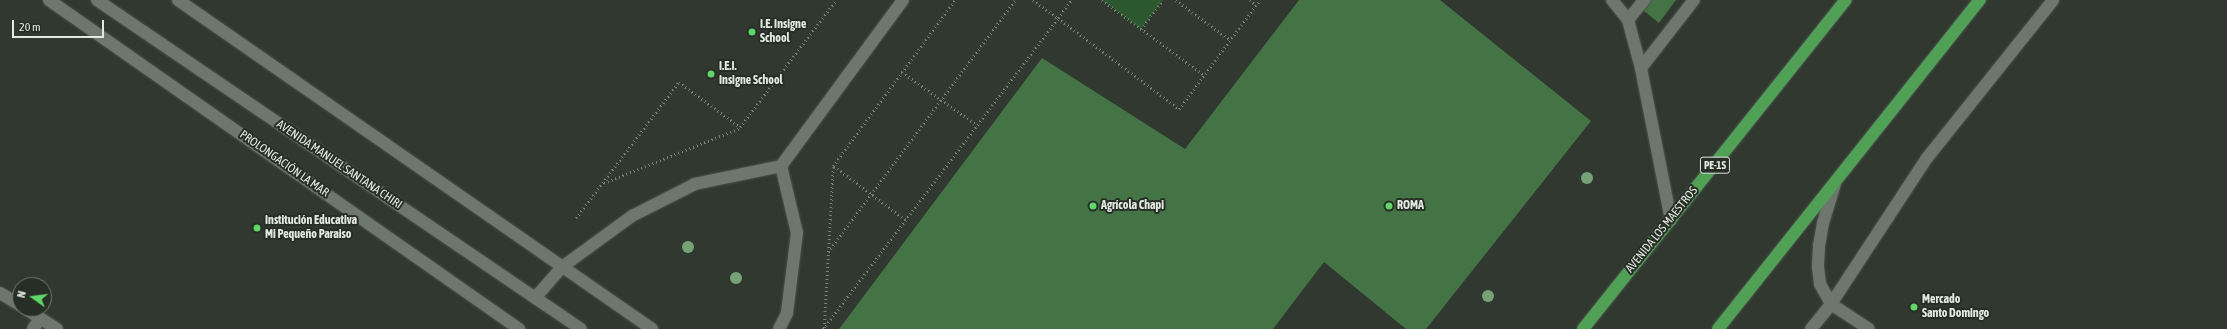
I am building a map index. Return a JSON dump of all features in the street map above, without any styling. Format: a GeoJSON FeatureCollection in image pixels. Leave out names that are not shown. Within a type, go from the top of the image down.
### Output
{"type":"FeatureCollection","features":[{"type":"Feature","properties":{"kind":"highway","name":"AVENIDA LOS MAESTROS"},"geometry":{"type":"LineString","coordinates":[[1583,329],[1846,0]]}},
{"type":"Feature","properties":{"kind":"highway"},"geometry":{"type":"LineString","coordinates":[[1718,329],[1980,0]]}},
{"type":"Feature","properties":{"kind":"street","name":"PROLONGACIÓN LA MAR"},"geometry":{"type":"LineString","coordinates":[[49,0],[519,329]]}},
{"type":"Feature","properties":{"kind":"street","name":"AVENIDA MANUEL SANTANA CHIRI"},"geometry":{"type":"LineString","coordinates":[[97,0],[581,329]]}},
{"type":"Feature","properties":{"kind":"street"},"geometry":{"type":"LineString","coordinates":[[178,0],[652,329]]}},
{"type":"Feature","properties":{"kind":"street"},"geometry":{"type":"LineString","coordinates":[[535,298],[562,266],[632,216],[695,184],[781,166],[903,0]]}},
{"type":"Feature","properties":{"kind":"street"},"geometry":{"type":"LineString","coordinates":[[1612,0],[1628,20],[1641,68],[1671,220]]}},
{"type":"Feature","properties":{"kind":"street"},"geometry":{"type":"LineString","coordinates":[[1628,20],[1644,0]]}},
{"type":"Feature","properties":{"kind":"street"},"geometry":{"type":"LineString","coordinates":[[1641,68],[1694,0]]}},
{"type":"Feature","properties":{"kind":"street"},"geometry":{"type":"LineString","coordinates":[[1811,329],[1831,304],[1927,158],[2053,0]]}},
{"type":"Feature","properties":{"kind":"street"},"geometry":{"type":"LineString","coordinates":[[779,329],[787,313],[797,233],[781,166]]}},
{"type":"Feature","properties":{"kind":"street"},"geometry":{"type":"LineString","coordinates":[[1836,180],[1823,223],[1818,267],[1820,284],[1831,304],[1869,329]]}},
{"type":"Feature","properties":{"kind":"street"},"geometry":{"type":"LineString","coordinates":[[0,293],[12,301]]}},
{"type":"Feature","properties":{"kind":"street"},"geometry":{"type":"LineString","coordinates":[[33,329],[40,318],[57,329]]}},
{"type":"Feature","properties":{"kind":"path"},"geometry":{"type":"LineString","coordinates":[[603,184],[740,127],[836,0]]}},
{"type":"Feature","properties":{"kind":"path"},"geometry":{"type":"LineString","coordinates":[[824,329],[833,166],[955,0]]}},
{"type":"Feature","properties":{"kind":"path"},"geometry":{"type":"LineString","coordinates":[[828,252],[1015,0]]}},
{"type":"Feature","properties":{"kind":"path"},"geometry":{"type":"LineString","coordinates":[[1033,0],[1179,110],[1260,0]]}},
{"type":"Feature","properties":{"kind":"path"},"geometry":{"type":"LineString","coordinates":[[824,329],[1071,0]]}},
{"type":"Feature","properties":{"kind":"path"},"geometry":{"type":"LineString","coordinates":[[1102,0],[1204,75]]}},
{"type":"Feature","properties":{"kind":"path"},"geometry":{"type":"LineString","coordinates":[[1141,29],[1163,0]]}},
{"type":"Feature","properties":{"kind":"path"},"geometry":{"type":"LineString","coordinates":[[1176,0],[1230,40]]}},
{"type":"Feature","properties":{"kind":"path"},"geometry":{"type":"LineString","coordinates":[[1250,0],[1256,5]]}},
{"type":"Feature","properties":{"kind":"path"},"geometry":{"type":"LineString","coordinates":[[902,72],[977,125]]}},
{"type":"Feature","properties":{"kind":"path"},"geometry":{"type":"LineString","coordinates":[[576,218],[679,82],[740,127]]}},
{"type":"Feature","properties":{"kind":"path"},"geometry":{"type":"LineString","coordinates":[[833,166],[905,220]]}},
{"type":"Feature","properties":{"kind":"green space"},"geometry":{"type":"Polygon","coordinates":[[[1102,0],[1163,0],[1141,29],[1102,0]]]}},
{"type":"Feature","properties":{"kind":"building"},"geometry":{"type":"Polygon","coordinates":[[[1299,0],[1440,0],[1591,121],[1426,329],[1406,329],[1324,262],[1273,329],[839,329],[1042,58],[1185,149],[1299,0]]]}},
{"type":"Feature","properties":{"kind":"building"},"geometry":{"type":"Polygon","coordinates":[[[1636,0],[1676,0],[1659,23],[1634,3],[1636,0]]]}},
{"type":"Feature","properties":{"kind":"place","name":"I.E. Insigne School"},"geometry":{"type":"Point","coordinates":[752,32]}},
{"type":"Feature","properties":{"kind":"place","name":"I.E.I. Insigne School"},"geometry":{"type":"Point","coordinates":[711,74]}},
{"type":"Feature","properties":{"kind":"place","name":"Agrícola Chapi"},"geometry":{"type":"Point","coordinates":[1093,206]}},
{"type":"Feature","properties":{"kind":"place","name":"ROMA"},"geometry":{"type":"Point","coordinates":[1389,206]}},
{"type":"Feature","properties":{"kind":"place","name":"Institución Educativa Mi Pequeño Paraiso"},"geometry":{"type":"Point","coordinates":[257,228]}},
{"type":"Feature","properties":{"kind":"place","name":"Mercado Santo Domingo"},"geometry":{"type":"Point","coordinates":[1914,307]}}]}
